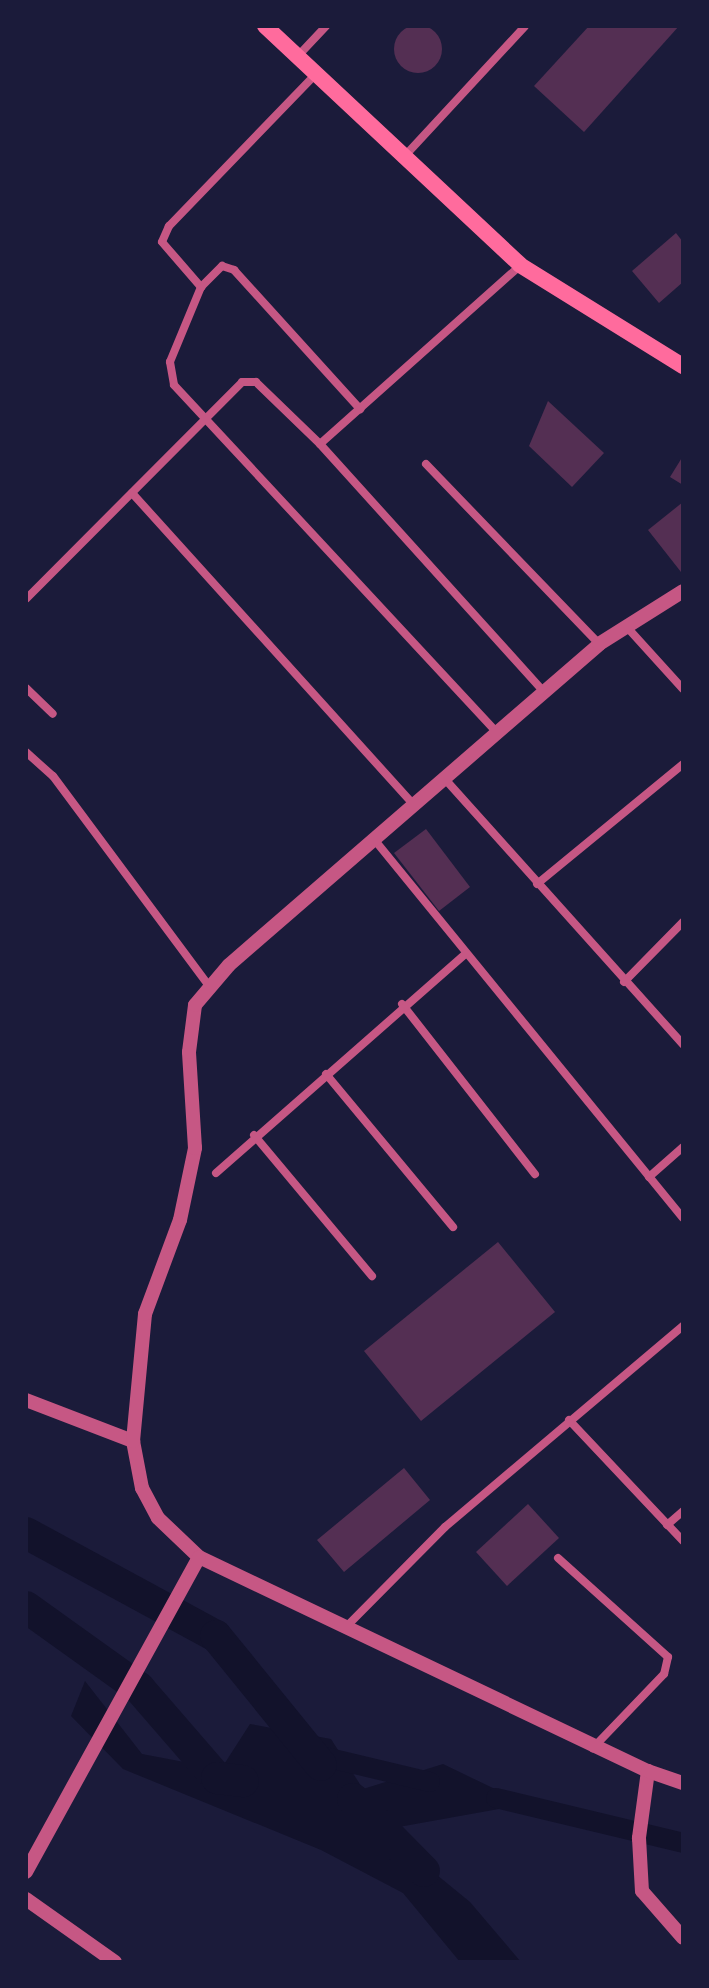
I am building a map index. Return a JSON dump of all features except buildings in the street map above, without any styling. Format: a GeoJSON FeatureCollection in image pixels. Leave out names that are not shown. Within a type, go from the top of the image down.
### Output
{"type":"FeatureCollection","features":[{"type":"Feature","properties":{"kind":"main road"},"geometry":{"type":"LineString","coordinates":[[265,26],[312,78],[520,265],[683,366]]}},
{"type":"Feature","properties":{"kind":"street"},"geometry":{"type":"LineString","coordinates":[[295,58],[326,26]]}},
{"type":"Feature","properties":{"kind":"street"},"geometry":{"type":"LineString","coordinates":[[401,159],[525,26]]}},
{"type":"Feature","properties":{"kind":"street"},"geometry":{"type":"LineString","coordinates":[[201,287],[165,249],[165,234],[312,78]]}},
{"type":"Feature","properties":{"kind":"street"},"geometry":{"type":"LineString","coordinates":[[320,444],[520,265]]}},
{"type":"Feature","properties":{"kind":"street"},"geometry":{"type":"LineString","coordinates":[[360,409],[234,270],[222,266],[201,287],[169,375],[204,420],[496,732]]}},
{"type":"Feature","properties":{"kind":"street"},"geometry":{"type":"LineString","coordinates":[[26,599],[204,420],[249,380],[320,444],[544,693]]}},
{"type":"Feature","properties":{"kind":"street"},"geometry":{"type":"LineString","coordinates":[[426,464],[599,644]]}},
{"type":"Feature","properties":{"kind":"street"},"geometry":{"type":"LineString","coordinates":[[132,493],[413,804]]}},
{"type":"Feature","properties":{"kind":"street"},"geometry":{"type":"LineString","coordinates":[[683,591],[599,644],[208,985],[190,1028],[190,1179],[145,1314],[133,1441],[142,1488],[158,1518],[199,1557],[592,1748],[683,1783]]}},
{"type":"Feature","properties":{"kind":"street"},"geometry":{"type":"LineString","coordinates":[[625,625],[683,689]]}},
{"type":"Feature","properties":{"kind":"street"},"geometry":{"type":"LineString","coordinates":[[26,688],[53,714]]}},
{"type":"Feature","properties":{"kind":"street"},"geometry":{"type":"LineString","coordinates":[[26,752],[53,776],[208,985]]}},
{"type":"Feature","properties":{"kind":"street"},"geometry":{"type":"LineString","coordinates":[[537,884],[683,764]]}},
{"type":"Feature","properties":{"kind":"street"},"geometry":{"type":"LineString","coordinates":[[444,778],[624,982],[683,1044]]}},
{"type":"Feature","properties":{"kind":"street"},"geometry":{"type":"LineString","coordinates":[[373,838],[683,1218]]}},
{"type":"Feature","properties":{"kind":"street"},"geometry":{"type":"LineString","coordinates":[[624,982],[681,927]]}},
{"type":"Feature","properties":{"kind":"street"},"geometry":{"type":"LineString","coordinates":[[216,1173],[254,1135],[402,1004],[466,953]]}},
{"type":"Feature","properties":{"kind":"street"},"geometry":{"type":"LineString","coordinates":[[402,1004],[535,1174]]}},
{"type":"Feature","properties":{"kind":"street"},"geometry":{"type":"LineString","coordinates":[[326,1074],[453,1227]]}},
{"type":"Feature","properties":{"kind":"street"},"geometry":{"type":"LineString","coordinates":[[254,1135],[372,1276]]}},
{"type":"Feature","properties":{"kind":"street"},"geometry":{"type":"LineString","coordinates":[[649,1177],[683,1147]]}},
{"type":"Feature","properties":{"kind":"street"},"geometry":{"type":"LineString","coordinates":[[345,1628],[410,1559],[569,1420],[683,1326]]}},
{"type":"Feature","properties":{"kind":"street"},"geometry":{"type":"LineString","coordinates":[[26,1400],[133,1441]]}},
{"type":"Feature","properties":{"kind":"street"},"geometry":{"type":"LineString","coordinates":[[569,1420],[683,1541]]}},
{"type":"Feature","properties":{"kind":"street"},"geometry":{"type":"LineString","coordinates":[[667,1525],[683,1511]]}},
{"type":"Feature","properties":{"kind":"street"},"geometry":{"type":"LineString","coordinates":[[26,1872],[72,1782],[188,1586],[199,1557]]}},
{"type":"Feature","properties":{"kind":"street"},"geometry":{"type":"LineString","coordinates":[[558,1558],[668,1657],[664,1674],[592,1748]]}},
{"type":"Feature","properties":{"kind":"street"},"geometry":{"type":"LineString","coordinates":[[648,1771],[639,1838],[642,1891],[683,1938]]}},
{"type":"Feature","properties":{"kind":"street"},"geometry":{"type":"LineString","coordinates":[[27,1903],[115,1962]]}},
{"type":"Feature","properties":{"kind":"shaded area"},"geometry":{"type":"Polygon","coordinates":[[[85,1681],[142,1754],[221,1769],[250,1724],[331,1739],[363,1789],[443,1764],[526,1804],[382,1830],[470,1902],[521,1962],[460,1962],[403,1893],[321,1850],[123,1769],[71,1716],[85,1681]]]}},
{"type":"Feature","properties":{"kind":"waterway"},"geometry":{"type":"LineString","coordinates":[[26,1533],[216,1636],[321,1765]]}},
{"type":"Feature","properties":{"kind":"waterway"},"geometry":{"type":"LineString","coordinates":[[26,1607],[139,1688],[217,1778],[243,1781]]}},
{"type":"Feature","properties":{"kind":"waterway"},"geometry":{"type":"LineString","coordinates":[[321,1756],[430,1782]]}},
{"type":"Feature","properties":{"kind":"waterway"},"geometry":{"type":"LineString","coordinates":[[496,1798],[683,1843]]}},
{"type":"Feature","properties":{"kind":"waterway"},"geometry":{"type":"LineString","coordinates":[[353,1799],[424,1871]]}}]}
